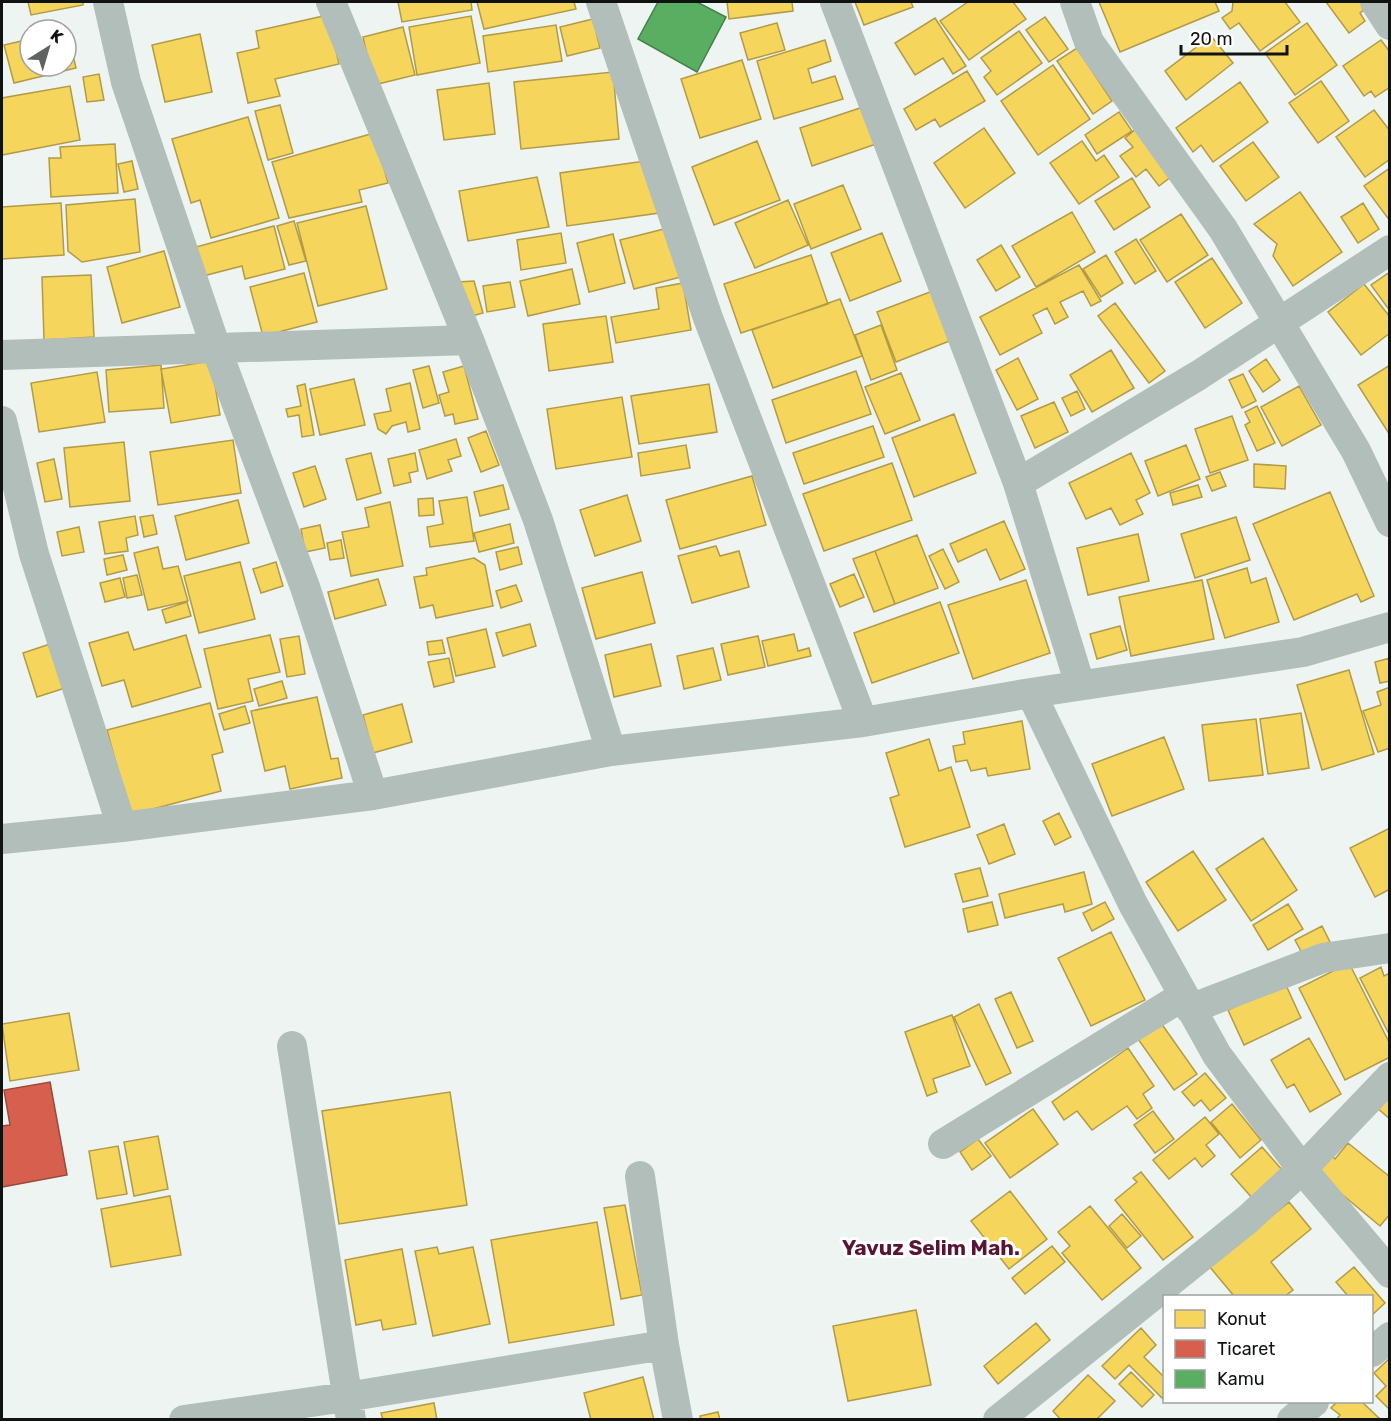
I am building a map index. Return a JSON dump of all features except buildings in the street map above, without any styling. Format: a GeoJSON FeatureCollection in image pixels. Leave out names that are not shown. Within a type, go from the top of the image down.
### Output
{"type":"FeatureCollection","features":[{"type":"Feature","properties":{"kind":"street"},"geometry":{"type":"LineString","coordinates":[[108,2],[126,82],[216,348],[305,587],[373,795]]}},
{"type":"Feature","properties":{"kind":"street"},"geometry":{"type":"LineString","coordinates":[[331,2],[469,340],[538,520],[611,751]]}},
{"type":"Feature","properties":{"kind":"street"},"geometry":{"type":"LineString","coordinates":[[601,2],[708,318],[863,722]]}},
{"type":"Feature","properties":{"kind":"street"},"geometry":{"type":"LineString","coordinates":[[836,2],[1018,483],[1080,685]]}},
{"type":"Feature","properties":{"kind":"street"},"geometry":{"type":"LineString","coordinates":[[1075,2],[1089,42],[1223,229],[1356,451],[1389,522]]}},
{"type":"Feature","properties":{"kind":"street"},"geometry":{"type":"LineString","coordinates":[[1375,2],[1389,25]]}},
{"type":"Feature","properties":{"kind":"street"},"geometry":{"type":"LineString","coordinates":[[1018,483],[1280,324],[1389,250]]}},
{"type":"Feature","properties":{"kind":"street"},"geometry":{"type":"LineString","coordinates":[[2,355],[469,340]]}},
{"type":"Feature","properties":{"kind":"street"},"geometry":{"type":"LineString","coordinates":[[2,421],[34,554],[122,827]]}},
{"type":"Feature","properties":{"kind":"street"},"geometry":{"type":"LineString","coordinates":[[2,838],[122,827],[373,795],[611,751],[863,722],[1080,685],[1303,652],[1389,627]]}},
{"type":"Feature","properties":{"kind":"street"},"geometry":{"type":"LineString","coordinates":[[1030,693],[1134,904],[1217,1054],[1302,1169],[1389,1273]]}},
{"type":"Feature","properties":{"kind":"street"},"geometry":{"type":"LineString","coordinates":[[943,1144],[1187,1002],[1323,958],[1389,948]]}},
{"type":"Feature","properties":{"kind":"street"},"geometry":{"type":"LineString","coordinates":[[292,1046],[349,1408]]}},
{"type":"Feature","properties":{"kind":"street"},"geometry":{"type":"LineString","coordinates":[[998,1419],[1248,1219],[1302,1169],[1389,1077]]}},
{"type":"Feature","properties":{"kind":"street"},"geometry":{"type":"LineString","coordinates":[[640,1176],[664,1345],[678,1419]]}},
{"type":"Feature","properties":{"kind":"street"},"geometry":{"type":"LineString","coordinates":[[1373,1351],[1389,1337]]}},
{"type":"Feature","properties":{"kind":"street"},"geometry":{"type":"LineString","coordinates":[[184,1419],[349,1408],[664,1345]]}},
{"type":"Feature","properties":{"kind":"street"},"geometry":{"type":"LineString","coordinates":[[1292,1419],[1312,1403]]}},
{"type":"Feature","properties":{"kind":"district","name":"Yavuz Selim Mah."},"geometry":{"type":"Point","coordinates":[931,1248]}}]}
